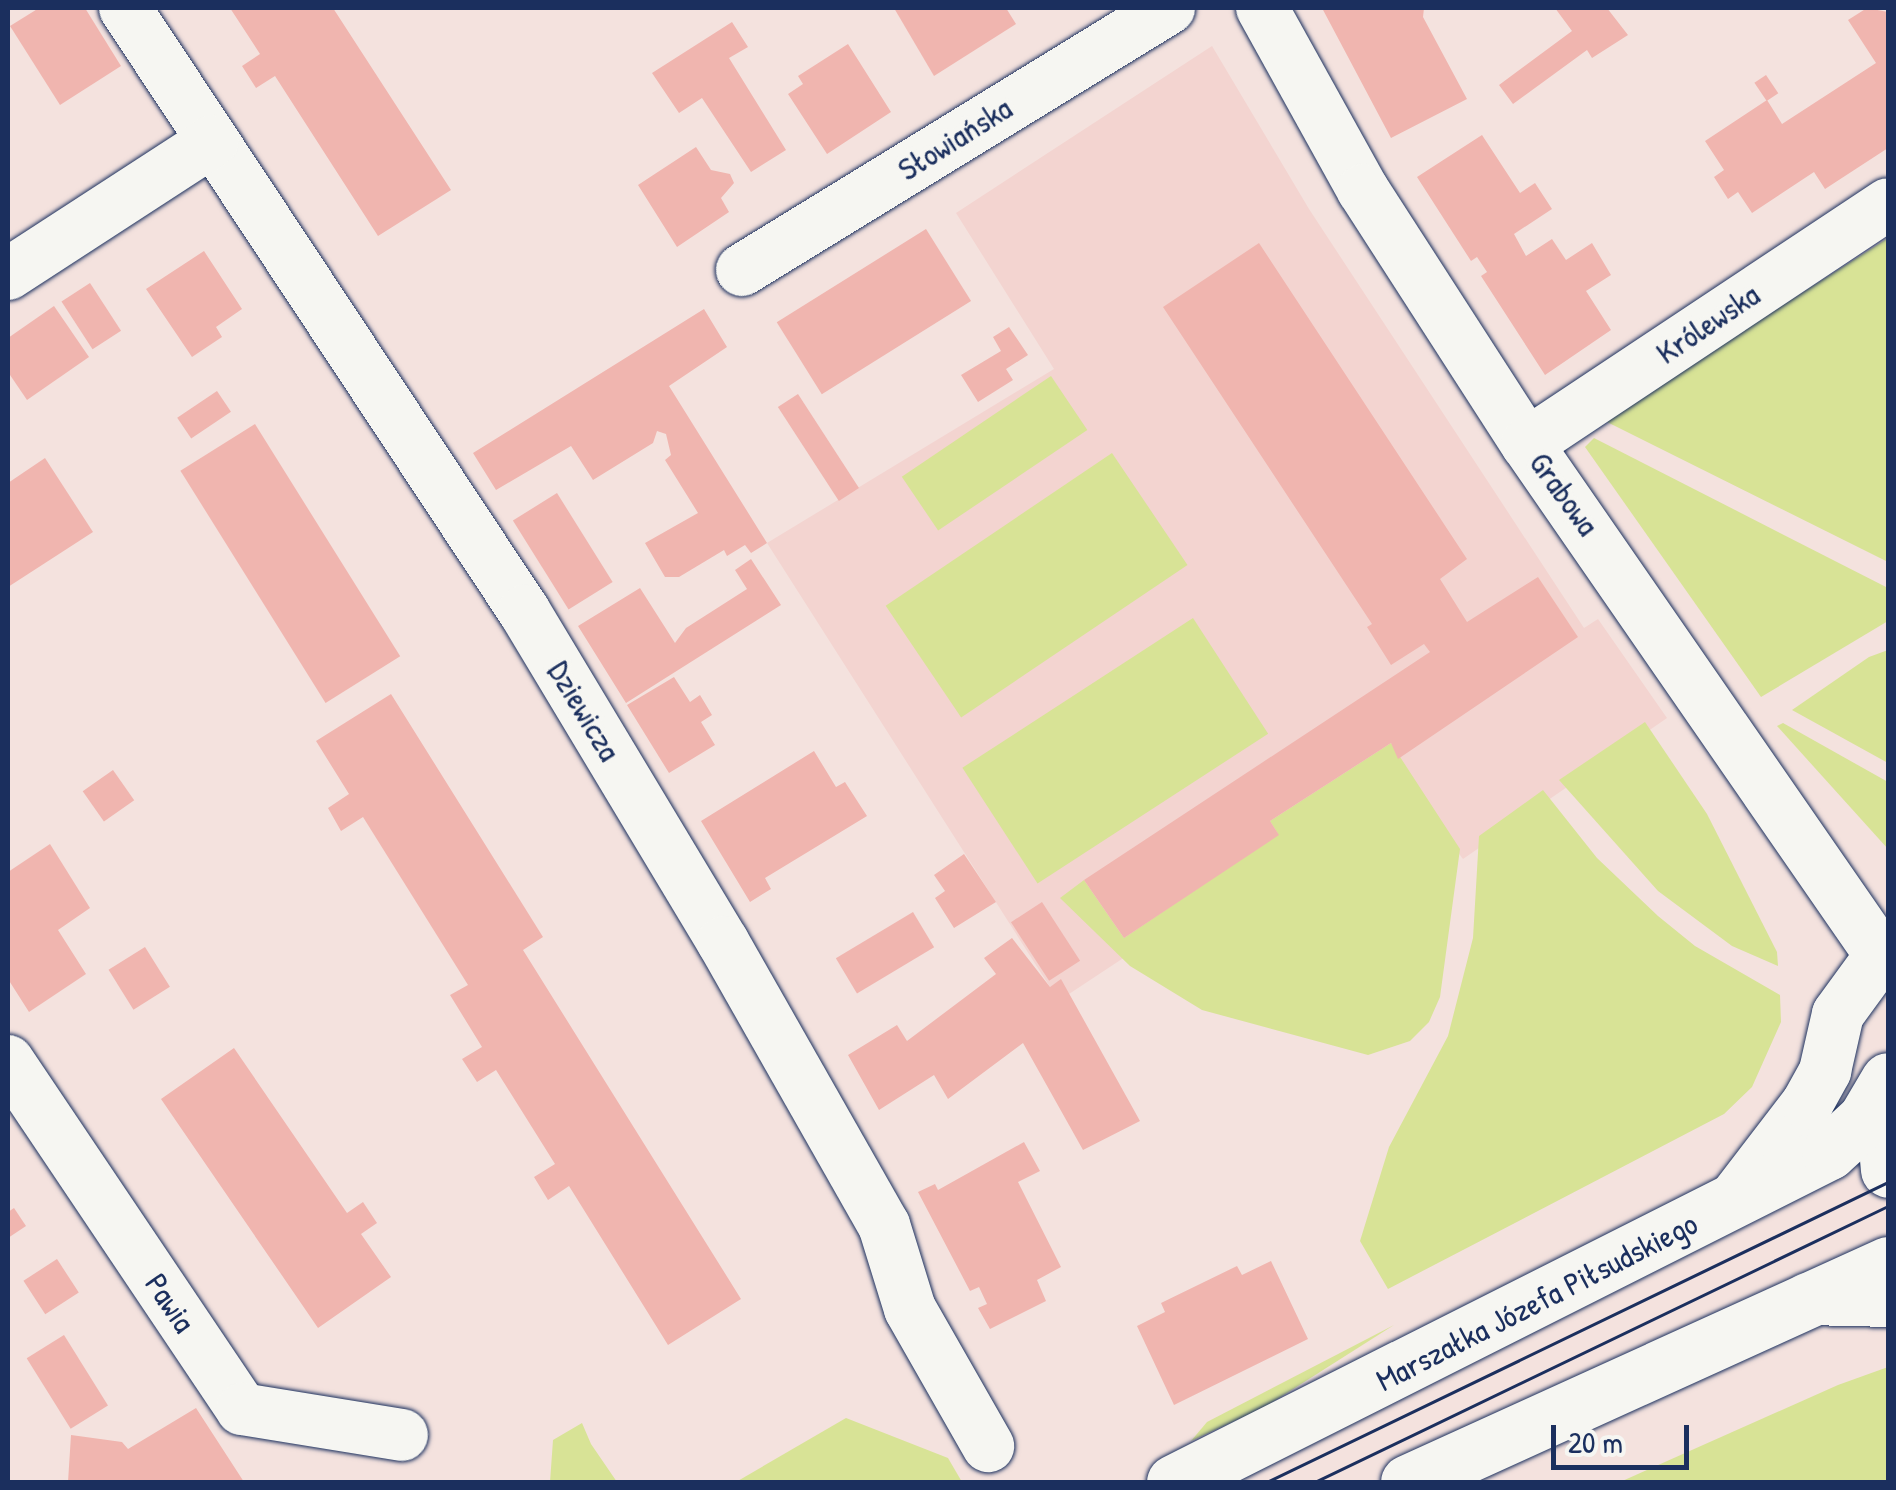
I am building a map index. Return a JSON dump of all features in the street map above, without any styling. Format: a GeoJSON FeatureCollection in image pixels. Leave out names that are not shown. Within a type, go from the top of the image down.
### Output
{"type":"FeatureCollection","features":[{"type":"Feature","properties":{"kind":"main road","name":"Marszałka Józefa Piłsudskiego"},"geometry":{"type":"LineString","coordinates":[[1174,1482],[1731,1203],[1844,1141],[1885,1087]]}},
{"type":"Feature","properties":{"kind":"main road"},"geometry":{"type":"LineString","coordinates":[[1885,1087],[1888,1170]]}},
{"type":"Feature","properties":{"kind":"main road"},"geometry":{"type":"LineString","coordinates":[[1408,1482],[1888,1264]]}},
{"type":"Feature","properties":{"kind":"street","name":"Dziewicza"},"geometry":{"type":"LineString","coordinates":[[126,8],[524,611],[713,926],[884,1225],[910,1309],[988,1446]]}},
{"type":"Feature","properties":{"kind":"street","name":"Słowiańska"},"geometry":{"type":"LineString","coordinates":[[742,270],[1169,8]]}},
{"type":"Feature","properties":{"kind":"street","name":"Grabowa"},"geometry":{"type":"LineString","coordinates":[[1262,8],[1363,190],[1527,444],[1886,959]]}},
{"type":"Feature","properties":{"kind":"street"},"geometry":{"type":"LineString","coordinates":[[8,274],[213,141]]}},
{"type":"Feature","properties":{"kind":"street","name":"Królewska"},"geometry":{"type":"LineString","coordinates":[[1527,444],[1888,204]]}},
{"type":"Feature","properties":{"kind":"street"},"geometry":{"type":"LineString","coordinates":[[1731,1203],[1808,1104],[1825,1071],[1838,1014],[1886,959]]}},
{"type":"Feature","properties":{"kind":"street","name":"Pawia"},"geometry":{"type":"LineString","coordinates":[[8,1061],[242,1410],[402,1435]]}},
{"type":"Feature","properties":{"kind":"street"},"geometry":{"type":"LineString","coordinates":[[1808,1299],[1888,1301]]}},
{"type":"Feature","properties":{"kind":"shaded area"},"geometry":{"type":"Polygon","coordinates":[[[1212,46],[1309,209],[1584,628],[1598,619],[1667,718],[1463,859],[1400,775],[1069,994],[1061,980],[1050,987],[767,543],[1054,369],[956,213],[1212,46]]]}},
{"type":"Feature","properties":{"kind":"green space"},"geometry":{"type":"Polygon","coordinates":[[[1888,238],[1888,562],[1603,420],[1888,238]]]}},
{"type":"Feature","properties":{"kind":"green space"},"geometry":{"type":"Polygon","coordinates":[[[1051,376],[1087,430],[938,531],[902,477],[1051,376]]]}},
{"type":"Feature","properties":{"kind":"green space"},"geometry":{"type":"Polygon","coordinates":[[[1594,438],[1888,588],[1888,621],[1761,697],[1585,447],[1594,438]]]}},
{"type":"Feature","properties":{"kind":"green space"},"geometry":{"type":"Polygon","coordinates":[[[1112,453],[1187,565],[961,718],[886,606],[1112,453]]]}},
{"type":"Feature","properties":{"kind":"green space"},"geometry":{"type":"Polygon","coordinates":[[[1193,618],[1268,734],[1038,884],[962,768],[1193,618]]]}},
{"type":"Feature","properties":{"kind":"green space"},"geometry":{"type":"Polygon","coordinates":[[[1888,650],[1888,763],[1792,710],[1869,657],[1888,650]]]}},
{"type":"Feature","properties":{"kind":"green space"},"geometry":{"type":"Polygon","coordinates":[[[1645,722],[1707,814],[1777,952],[1778,966],[1732,946],[1658,891],[1559,780],[1645,722]]]}},
{"type":"Feature","properties":{"kind":"green space"},"geometry":{"type":"Polygon","coordinates":[[[1783,723],[1888,782],[1888,849],[1777,726],[1783,723]]]}},
{"type":"Feature","properties":{"kind":"green space"},"geometry":{"type":"Polygon","coordinates":[[[1391,743],[1460,849],[1440,997],[1429,1022],[1410,1041],[1368,1055],[1202,1010],[1130,966],[1060,898],[1084,880],[1124,938],[1278,834],[1270,821],[1391,743]]]}},
{"type":"Feature","properties":{"kind":"green space"},"geometry":{"type":"Polygon","coordinates":[[[1543,790],[1597,858],[1658,916],[1695,946],[1780,995],[1781,1022],[1752,1087],[1724,1114],[1388,1289],[1360,1241],[1389,1147],[1448,1036],[1473,938],[1479,836],[1543,790]]]}},
{"type":"Feature","properties":{"kind":"green space"},"geometry":{"type":"Polygon","coordinates":[[[1394,1325],[1265,1407],[1191,1441],[1207,1422],[1394,1325]]]}},
{"type":"Feature","properties":{"kind":"green space"},"geometry":{"type":"Polygon","coordinates":[[[1888,1367],[1888,1482],[1620,1482],[1838,1385],[1888,1367]]]}},
{"type":"Feature","properties":{"kind":"green space"},"geometry":{"type":"Polygon","coordinates":[[[846,1418],[948,1458],[962,1482],[736,1482],[846,1418]]]}},
{"type":"Feature","properties":{"kind":"green space"},"geometry":{"type":"Polygon","coordinates":[[[582,1423],[617,1482],[550,1482],[553,1440],[582,1423]]]}},
{"type":"Feature","properties":{"kind":"building"},"geometry":{"type":"Polygon","coordinates":[[[39,8],[85,8],[121,66],[60,105],[10,26],[39,8]]]}},
{"type":"Feature","properties":{"kind":"building"},"geometry":{"type":"Polygon","coordinates":[[[230,8],[333,8],[451,190],[378,236],[275,76],[256,88],[242,66],[260,54],[230,8]]]}},
{"type":"Feature","properties":{"kind":"building"},"geometry":{"type":"Polygon","coordinates":[[[894,8],[1006,8],[1016,24],[934,76],[894,8]]]}},
{"type":"Feature","properties":{"kind":"building"},"geometry":{"type":"Polygon","coordinates":[[[1322,8],[1424,8],[1423,17],[1467,99],[1391,138],[1322,8]]]}},
{"type":"Feature","properties":{"kind":"building"},"geometry":{"type":"Polygon","coordinates":[[[1555,8],[1607,8],[1628,35],[1592,58],[1587,50],[1513,104],[1499,85],[1572,31],[1555,8]]]}},
{"type":"Feature","properties":{"kind":"building"},"geometry":{"type":"Polygon","coordinates":[[[1867,8],[1888,12],[1888,148],[1825,189],[1814,172],[1752,213],[1738,192],[1728,199],[1714,177],[1724,170],[1705,141],[1767,100],[1782,124],[1876,63],[1848,20],[1867,8]]]}},
{"type":"Feature","properties":{"kind":"building"},"geometry":{"type":"Polygon","coordinates":[[[732,22],[748,47],[729,58],[786,150],[751,172],[702,98],[679,113],[652,73],[732,22]]]}},
{"type":"Feature","properties":{"kind":"building"},"geometry":{"type":"Polygon","coordinates":[[[848,44],[891,112],[827,154],[788,94],[803,84],[798,76],[848,44]]]}},
{"type":"Feature","properties":{"kind":"building"},"geometry":{"type":"Polygon","coordinates":[[[1766,75],[1778,93],[1767,101],[1754,83],[1766,75]]]}},
{"type":"Feature","properties":{"kind":"building"},"geometry":{"type":"Polygon","coordinates":[[[1482,135],[1520,193],[1535,183],[1552,209],[1514,234],[1526,256],[1552,239],[1566,260],[1592,243],[1611,275],[1586,291],[1611,330],[1545,375],[1481,276],[1487,272],[1477,257],[1471,261],[1417,177],[1482,135]]]}},
{"type":"Feature","properties":{"kind":"building"},"geometry":{"type":"Polygon","coordinates":[[[696,147],[711,170],[730,174],[734,183],[721,198],[729,212],[677,247],[638,185],[696,147]]]}},
{"type":"Feature","properties":{"kind":"building"},"geometry":{"type":"Polygon","coordinates":[[[926,229],[971,301],[822,394],[777,322],[926,229]]]}},
{"type":"Feature","properties":{"kind":"building"},"geometry":{"type":"Polygon","coordinates":[[[1259,243],[1467,559],[1440,579],[1467,622],[1538,577],[1578,637],[1398,759],[1391,743],[1270,821],[1279,835],[1124,938],[1084,880],[1430,652],[1424,644],[1391,665],[1367,627],[1372,624],[1163,307],[1259,243]]]}},
{"type":"Feature","properties":{"kind":"building"},"geometry":{"type":"Polygon","coordinates":[[[204,251],[242,309],[216,327],[222,337],[192,357],[146,289],[204,251]]]}},
{"type":"Feature","properties":{"kind":"building"},"geometry":{"type":"Polygon","coordinates":[[[90,283],[121,331],[93,349],[61,302],[90,283]]]}},
{"type":"Feature","properties":{"kind":"building"},"geometry":{"type":"Polygon","coordinates":[[[54,306],[89,357],[27,400],[8,372],[8,338],[54,306]]]}},
{"type":"Feature","properties":{"kind":"building"},"geometry":{"type":"Polygon","coordinates":[[[704,309],[727,347],[669,386],[767,543],[751,553],[745,545],[727,556],[724,550],[679,577],[665,577],[645,543],[698,513],[665,460],[671,455],[666,434],[657,431],[653,443],[593,480],[571,446],[496,490],[473,453],[704,309]]]}},
{"type":"Feature","properties":{"kind":"building"},"geometry":{"type":"Polygon","coordinates":[[[1009,327],[1028,355],[1006,369],[1013,380],[978,402],[961,375],[1001,351],[993,337],[1009,327]]]}},
{"type":"Feature","properties":{"kind":"building"},"geometry":{"type":"Polygon","coordinates":[[[217,391],[231,412],[191,439],[177,418],[217,391]]]}},
{"type":"Feature","properties":{"kind":"building"},"geometry":{"type":"Polygon","coordinates":[[[798,394],[859,488],[839,501],[778,407],[798,394]]]}},
{"type":"Feature","properties":{"kind":"building"},"geometry":{"type":"Polygon","coordinates":[[[255,424],[400,656],[326,703],[180,471],[255,424]]]}},
{"type":"Feature","properties":{"kind":"building"},"geometry":{"type":"Polygon","coordinates":[[[45,458],[93,532],[8,587],[8,483],[45,458]]]}},
{"type":"Feature","properties":{"kind":"building"},"geometry":{"type":"Polygon","coordinates":[[[557,493],[613,582],[569,610],[513,521],[557,493]]]}},
{"type":"Feature","properties":{"kind":"building"},"geometry":{"type":"Polygon","coordinates":[[[751,559],[781,605],[626,703],[578,626],[640,588],[675,643],[686,628],[747,589],[735,570],[751,559]]]}},
{"type":"Feature","properties":{"kind":"building"},"geometry":{"type":"Polygon","coordinates":[[[674,677],[690,702],[700,695],[712,715],[701,722],[715,745],[669,773],[627,705],[674,677]]]}},
{"type":"Feature","properties":{"kind":"building"},"geometry":{"type":"Polygon","coordinates":[[[391,694],[543,937],[523,950],[741,1299],[668,1345],[569,1186],[548,1200],[534,1177],[555,1164],[496,1070],[477,1082],[462,1059],[482,1047],[450,995],[468,985],[363,817],[341,831],[328,808],[349,794],[316,741],[391,694]]]}},
{"type":"Feature","properties":{"kind":"building"},"geometry":{"type":"Polygon","coordinates":[[[814,751],[836,787],[845,782],[867,816],[765,878],[771,889],[750,902],[701,821],[814,751]]]}},
{"type":"Feature","properties":{"kind":"building"},"geometry":{"type":"Polygon","coordinates":[[[113,770],[134,800],[104,822],[83,791],[113,770]]]}},
{"type":"Feature","properties":{"kind":"building"},"geometry":{"type":"Polygon","coordinates":[[[50,844],[90,908],[58,930],[86,974],[29,1012],[8,979],[8,872],[50,844]]]}},
{"type":"Feature","properties":{"kind":"building"},"geometry":{"type":"Polygon","coordinates":[[[964,854],[996,902],[954,928],[935,898],[945,891],[934,875],[964,854]]]}},
{"type":"Feature","properties":{"kind":"building"},"geometry":{"type":"Polygon","coordinates":[[[1042,902],[1080,961],[1049,981],[1011,922],[1042,902]]]}},
{"type":"Feature","properties":{"kind":"building"},"geometry":{"type":"Polygon","coordinates":[[[913,912],[934,947],[857,993],[836,958],[913,912]]]}},
{"type":"Feature","properties":{"kind":"building"},"geometry":{"type":"Polygon","coordinates":[[[1012,938],[1050,987],[1061,979],[1140,1121],[1083,1150],[1023,1043],[948,1099],[934,1075],[879,1110],[848,1055],[897,1025],[907,1041],[996,974],[984,958],[1012,938]]]}},
{"type":"Feature","properties":{"kind":"building"},"geometry":{"type":"Polygon","coordinates":[[[145,947],[170,987],[133,1010],[109,970],[145,947]]]}},
{"type":"Feature","properties":{"kind":"building"},"geometry":{"type":"Polygon","coordinates":[[[234,1048],[347,1213],[363,1202],[377,1223],[361,1234],[391,1277],[318,1328],[161,1099],[234,1048]]]}},
{"type":"Feature","properties":{"kind":"building"},"geometry":{"type":"Polygon","coordinates":[[[1024,1142],[1040,1171],[1018,1182],[1061,1267],[1037,1280],[1046,1301],[990,1329],[978,1308],[987,1304],[979,1287],[970,1291],[918,1192],[935,1184],[938,1190],[1024,1142]]]}},
{"type":"Feature","properties":{"kind":"building"},"geometry":{"type":"Polygon","coordinates":[[[14,1208],[26,1226],[8,1238],[8,1212],[14,1208]]]}},
{"type":"Feature","properties":{"kind":"building"},"geometry":{"type":"Polygon","coordinates":[[[57,1259],[79,1293],[45,1314],[23,1281],[57,1259]]]}},
{"type":"Feature","properties":{"kind":"building"},"geometry":{"type":"Polygon","coordinates":[[[1271,1261],[1308,1339],[1174,1405],[1137,1326],[1165,1312],[1161,1303],[1237,1266],[1242,1275],[1271,1261]]]}},
{"type":"Feature","properties":{"kind":"building"},"geometry":{"type":"Polygon","coordinates":[[[64,1335],[108,1405],[71,1429],[27,1358],[64,1335]]]}},
{"type":"Feature","properties":{"kind":"building"},"geometry":{"type":"Polygon","coordinates":[[[196,1408],[244,1482],[68,1482],[71,1435],[122,1442],[128,1449],[196,1408]]]}},
{"type":"Feature","properties":{"kind":"tram line"},"geometry":{"type":"LineString","coordinates":[[1267,1482],[1888,1182]]}},
{"type":"Feature","properties":{"kind":"tram line"},"geometry":{"type":"LineString","coordinates":[[1315,1482],[1888,1206]]}}]}
